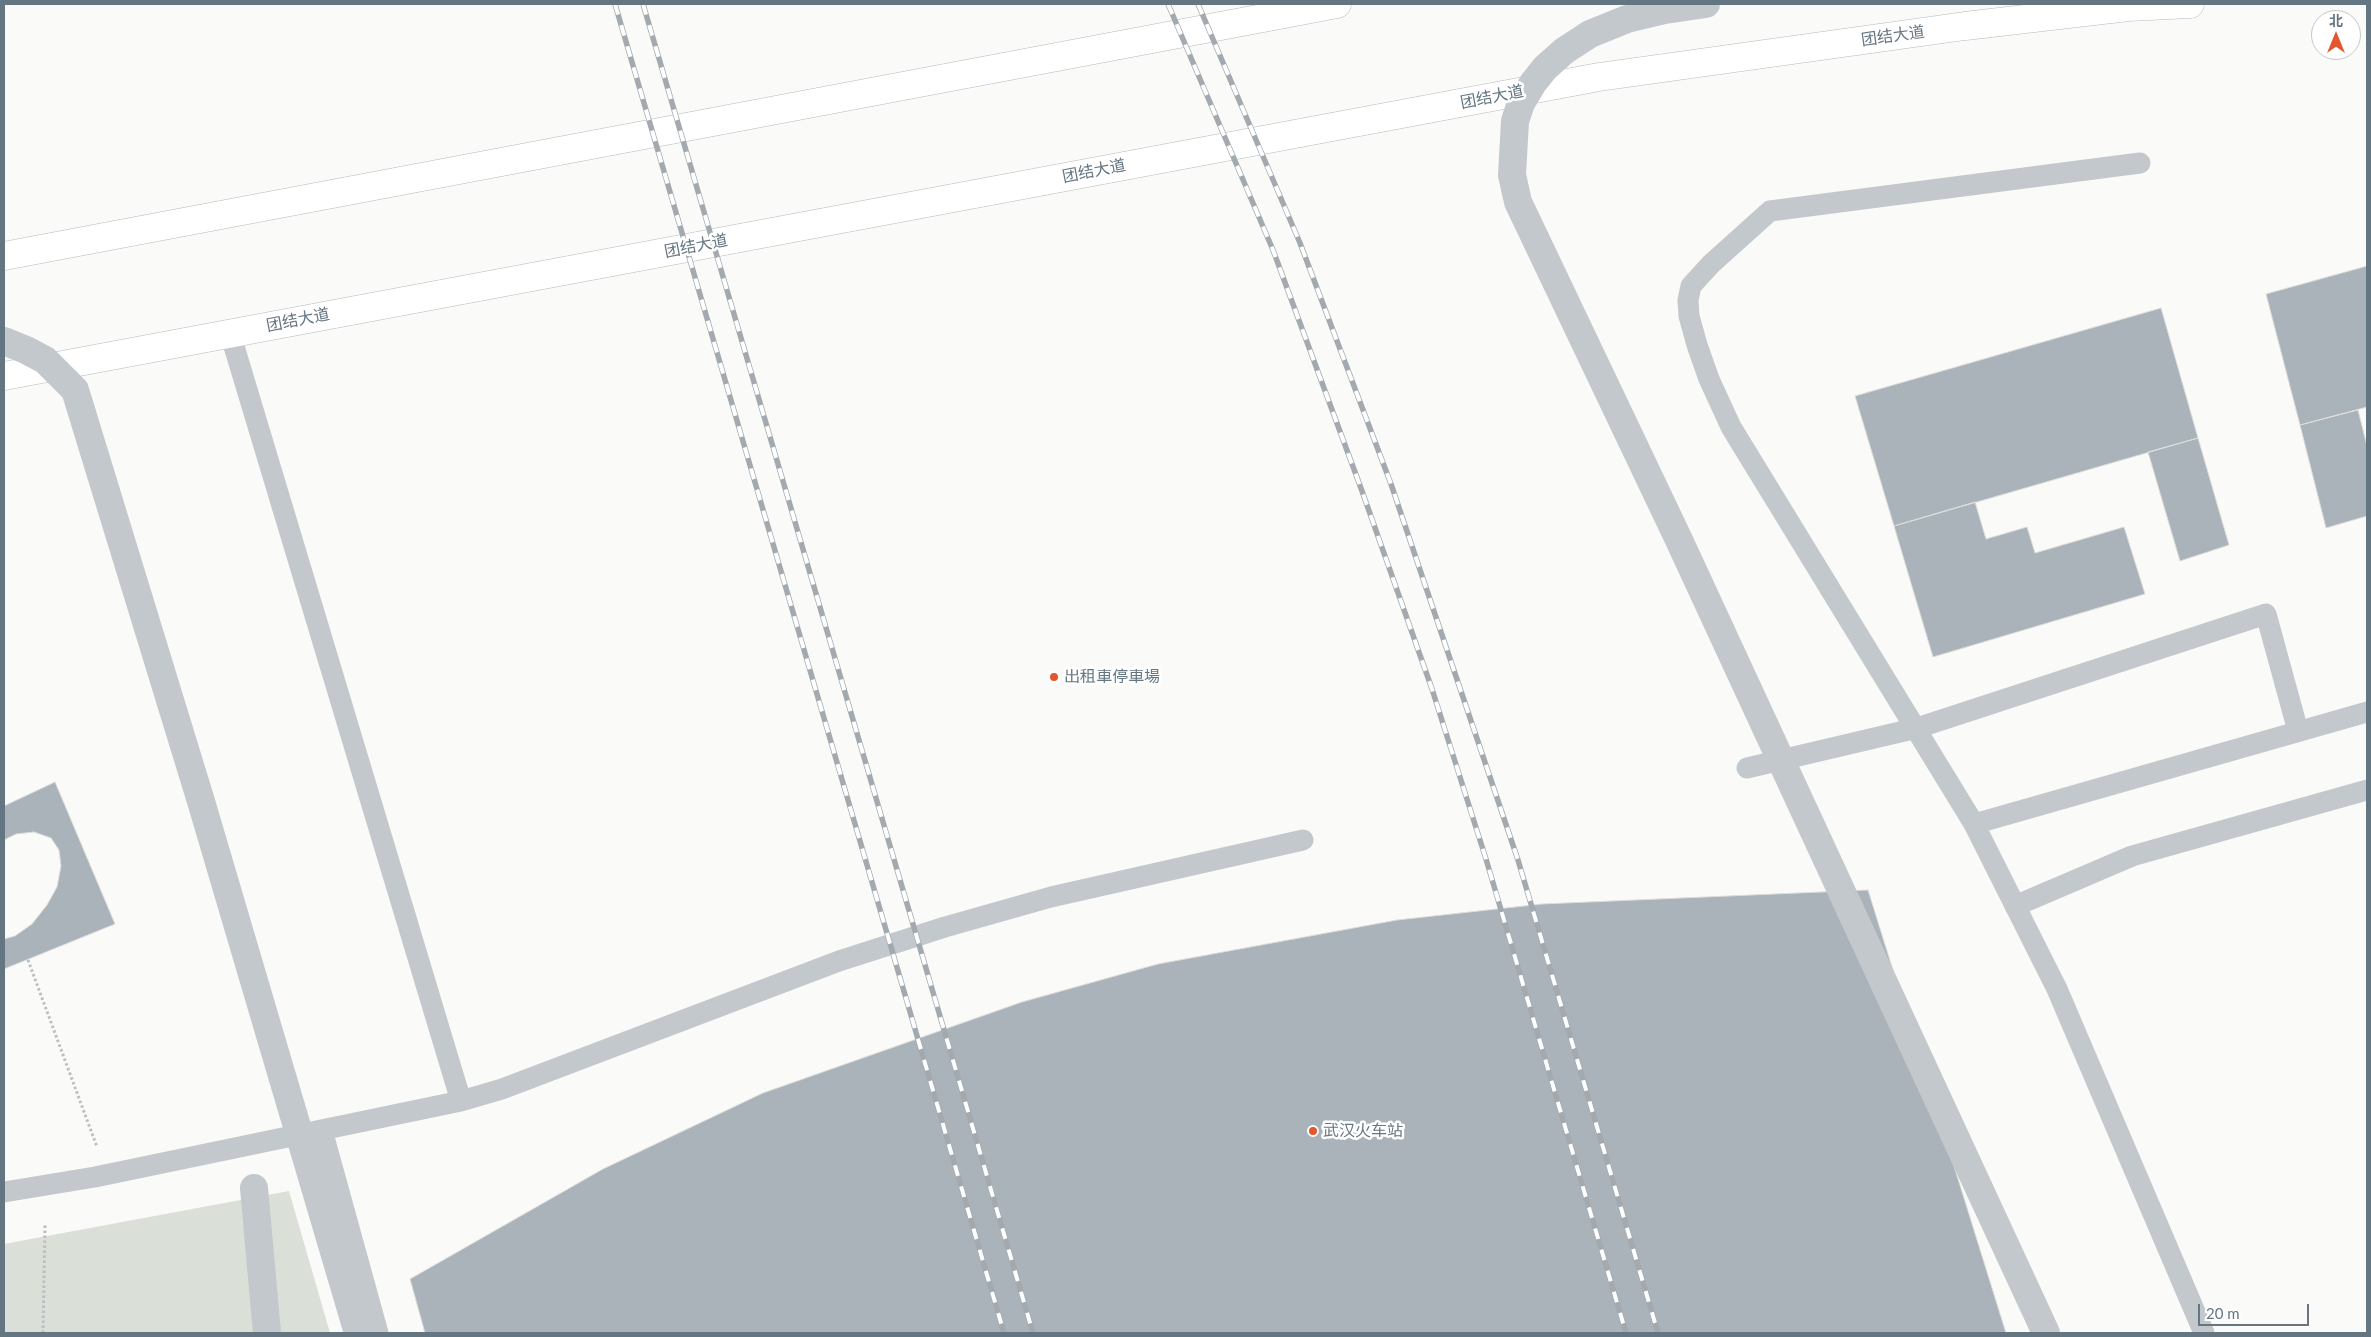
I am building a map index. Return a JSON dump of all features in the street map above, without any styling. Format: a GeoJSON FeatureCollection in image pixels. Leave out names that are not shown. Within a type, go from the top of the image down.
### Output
{"type":"FeatureCollection","features":[{"type":"Feature","properties":{"kind":"main road"},"geometry":{"type":"LineString","coordinates":[[4,256],[1337,4]]}},
{"type":"Feature","properties":{"kind":"main road","name":"团结大道"},"geometry":{"type":"LineString","coordinates":[[4,376],[1599,77],[1965,26],[2128,7],[2190,4]]}},
{"type":"Feature","properties":{"kind":"street"},"geometry":{"type":"LineString","coordinates":[[1706,4],[1627,19],[1590,34],[1545,68],[1521,103],[1514,121],[1512,175],[1518,202],[1688,558],[2046,1333]]}},
{"type":"Feature","properties":{"kind":"street"},"geometry":{"type":"LineString","coordinates":[[4,341],[45,360],[75,390],[200,798],[358,1333]]}},
{"type":"Feature","properties":{"kind":"street"},"geometry":{"type":"LineString","coordinates":[[254,1188],[267,1333]]}},
{"type":"Feature","properties":{"kind":"lane"},"geometry":{"type":"LineString","coordinates":[[2140,163],[1770,211],[1710,264],[1691,286],[1688,300],[1689,316],[1697,345],[1709,379],[1731,426],[1974,824],[2057,989],[2204,1333]]}},
{"type":"Feature","properties":{"kind":"lane"},"geometry":{"type":"LineString","coordinates":[[230,333],[462,1101]]}},
{"type":"Feature","properties":{"kind":"lane"},"geometry":{"type":"LineString","coordinates":[[1747,768],[1917,728],[2266,614],[2298,731]]}},
{"type":"Feature","properties":{"kind":"lane"},"geometry":{"type":"LineString","coordinates":[[1974,824],[2367,712]]}},
{"type":"Feature","properties":{"kind":"lane"},"geometry":{"type":"LineString","coordinates":[[2015,906],[2132,856],[2367,790]]}},
{"type":"Feature","properties":{"kind":"lane"},"geometry":{"type":"LineString","coordinates":[[4,1192],[95,1177],[462,1101],[502,1089],[839,961],[945,927],[1051,897],[1303,840]]}},
{"type":"Feature","properties":{"kind":"lane"},"geometry":{"type":"LineString","coordinates":[[322,1130],[378,1333]]}},
{"type":"Feature","properties":{"kind":"path"},"geometry":{"type":"LineString","coordinates":[[28,960],[98,1148]]}},
{"type":"Feature","properties":{"kind":"path"},"geometry":{"type":"LineString","coordinates":[[43,1333],[45,1225]]}},
{"type":"Feature","properties":{"kind":"shaded area"},"geometry":{"type":"Polygon","coordinates":[[[289,1191],[330,1333],[4,1333],[4,1244],[289,1191]]]}},
{"type":"Feature","properties":{"kind":"building"},"geometry":{"type":"Polygon","coordinates":[[[2367,266],[2367,407],[2300,425],[2266,294],[2367,266]]]}},
{"type":"Feature","properties":{"kind":"building"},"geometry":{"type":"Polygon","coordinates":[[[2161,308],[2198,438],[1894,526],[1855,396],[2161,308]]]}},
{"type":"Feature","properties":{"kind":"building"},"geometry":{"type":"Polygon","coordinates":[[[2358,410],[2367,446],[2367,516],[2326,528],[2300,425],[2358,410]]]}},
{"type":"Feature","properties":{"kind":"building"},"geometry":{"type":"Polygon","coordinates":[[[2198,438],[2229,545],[2180,561],[2148,452],[2198,438]]]}},
{"type":"Feature","properties":{"kind":"building"},"geometry":{"type":"Polygon","coordinates":[[[1975,502],[1986,539],[2027,527],[2035,553],[2124,527],[2145,594],[1933,657],[1894,526],[1975,502]]]}},
{"type":"Feature","properties":{"kind":"building"},"geometry":{"type":"Polygon","coordinates":[[[55,782],[115,924],[4,969],[4,806],[55,782]]]}},
{"type":"Feature","properties":{"kind":"building"},"geometry":{"type":"Polygon","coordinates":[[[34,832],[51,838],[59,850],[61,866],[57,887],[47,905],[32,924],[15,936],[4,939],[4,840],[16,834],[34,832]]]}},
{"type":"Feature","properties":{"kind":"building","name":"武汉火车站"},"geometry":{"type":"Polygon","coordinates":[[[1868,890],[2006,1333],[425,1333],[410,1279],[603,1169],[763,1093],[1022,1002],[1158,964],[1397,920],[1542,904],[1868,890]]]}},
{"type":"Feature","properties":{"kind":"railway"},"geometry":{"type":"LineString","coordinates":[[615,4],[1004,1333]]}},
{"type":"Feature","properties":{"kind":"railway"},"geometry":{"type":"LineString","coordinates":[[643,4],[1033,1333]]}},
{"type":"Feature","properties":{"kind":"railway"},"geometry":{"type":"LineString","coordinates":[[1168,4],[1273,250],[1362,491],[1432,689],[1486,859],[1626,1333]]}},
{"type":"Feature","properties":{"kind":"railway"},"geometry":{"type":"LineString","coordinates":[[1198,4],[1300,243],[1391,484],[1518,860],[1658,1333]]}},
{"type":"Feature","properties":{"kind":"place","name":"出租車停車場"},"geometry":{"type":"Point","coordinates":[1054,677]}},
{"type":"Feature","properties":{"kind":"place","name":"武汉火车站"},"geometry":{"type":"Point","coordinates":[1313,1131]}}]}
